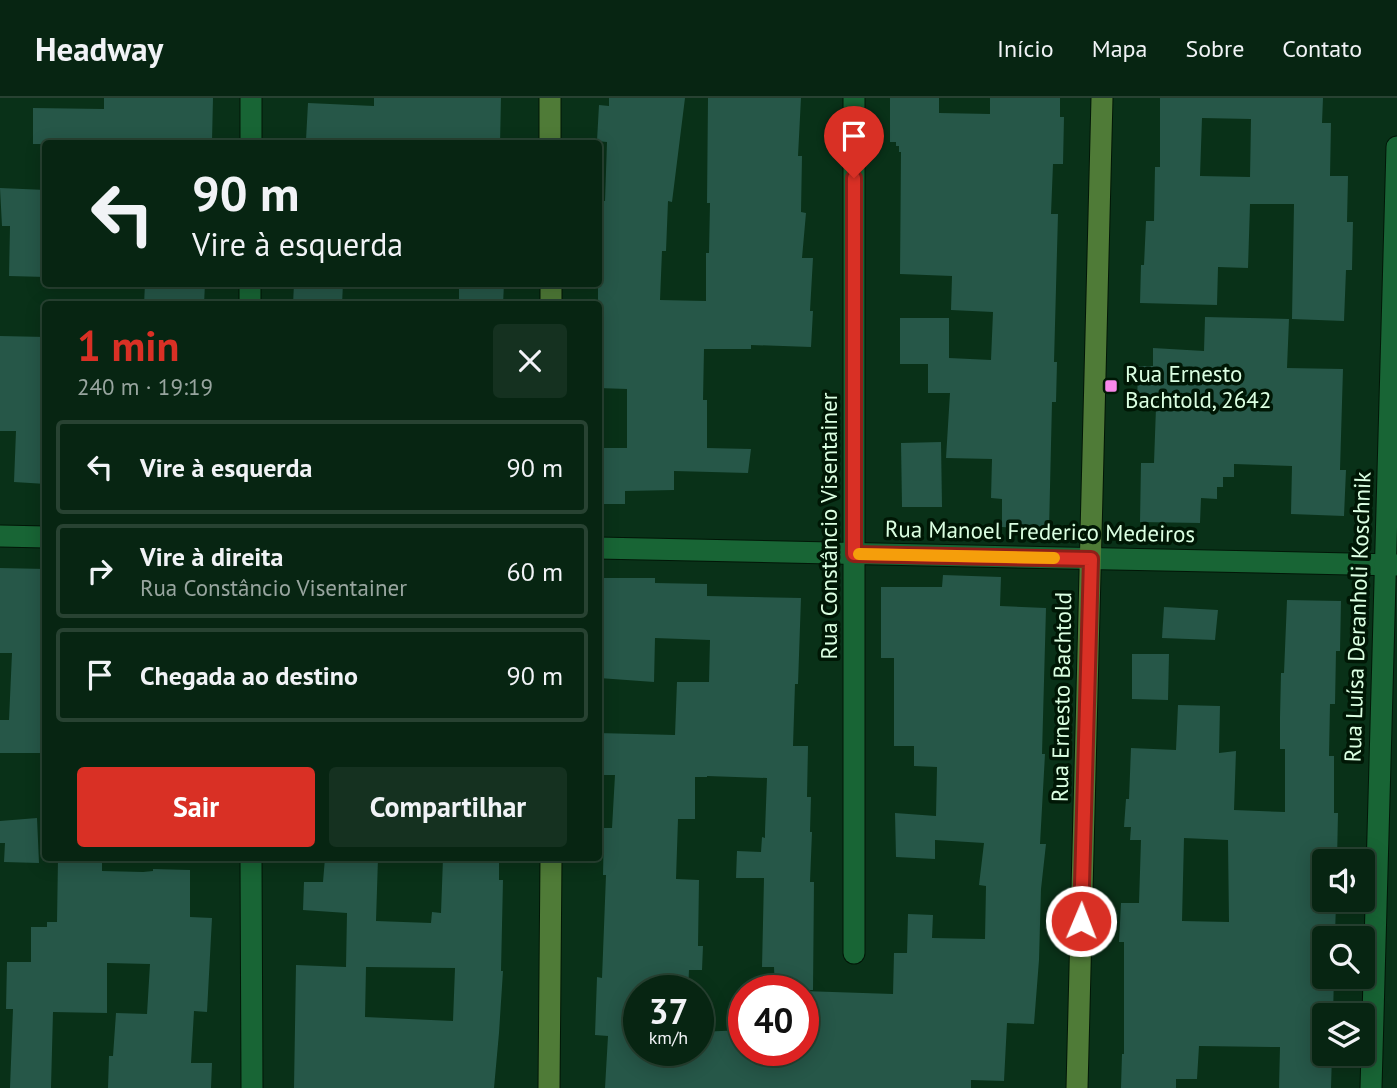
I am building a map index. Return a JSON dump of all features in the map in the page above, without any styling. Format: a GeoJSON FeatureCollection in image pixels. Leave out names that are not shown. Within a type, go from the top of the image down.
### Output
{"type":"FeatureCollection","features":[{"type":"Feature","properties":{"kind":"street"},"geometry":{"type":"LineString","coordinates":[[251,98],[251,140]]}},
{"type":"Feature","properties":{"kind":"street"},"geometry":{"type":"LineString","coordinates":[[550,98],[550,140]]}},
{"type":"Feature","properties":{"kind":"street","name":"Rua Constâncio Visentainer"},"geometry":{"type":"LineString","coordinates":[[854,98],[854,953]]}},
{"type":"Feature","properties":{"kind":"street","name":"Rua Ernesto Bachtold"},"geometry":{"type":"LineString","coordinates":[[1077,1088],[1102,98]]}},
{"type":"Feature","properties":{"kind":"street","name":"Rua Luísa Deranholi Koschnik"},"geometry":{"type":"LineString","coordinates":[[1371,1088],[1391,565],[1397,147]]}},
{"type":"Feature","properties":{"kind":"street"},"geometry":{"type":"LineString","coordinates":[[0,536],[42,537]]}},
{"type":"Feature","properties":{"kind":"street","name":"Rua Manoel Frederico Medeiros"},"geometry":{"type":"LineString","coordinates":[[602,548],[1391,565]]}},
{"type":"Feature","properties":{"kind":"street"},"geometry":{"type":"LineString","coordinates":[[251,861],[252,1088]]}},
{"type":"Feature","properties":{"kind":"street"},"geometry":{"type":"LineString","coordinates":[[549,1088],[551,861]]}},
{"type":"Feature","properties":{"kind":"building"},"geometry":{"type":"Polygon","coordinates":[[[104,98],[213,98],[212,140],[42,140],[42,144],[33,144],[33,108],[104,109],[104,98]]]}},
{"type":"Feature","properties":{"kind":"building"},"geometry":{"type":"Polygon","coordinates":[[[374,98],[501,98],[500,140],[306,140],[308,103],[374,106],[374,98]]]}},
{"type":"Feature","properties":{"kind":"building"},"geometry":{"type":"Polygon","coordinates":[[[609,98],[685,98],[672,202],[668,201],[660,300],[706,301],[710,203],[707,203],[708,98],[801,98],[798,156],[802,156],[801,212],[806,213],[802,258],[813,258],[811,347],[751,345],[751,349],[704,349],[703,400],[707,400],[707,448],[751,449],[748,473],[674,471],[674,490],[625,491],[625,504],[602,504],[602,448],[627,448],[627,389],[602,388],[602,301],[598,301],[598,287],[602,287],[602,201],[605,201],[607,142],[597,140],[599,105],[609,106],[609,98]]]}},
{"type":"Feature","properties":{"kind":"building"},"geometry":{"type":"Polygon","coordinates":[[[890,98],[939,98],[939,113],[990,114],[990,98],[1060,98],[1060,117],[1064,117],[1063,164],[1053,164],[1051,214],[1058,214],[1054,362],[1057,362],[1056,402],[1052,402],[1049,530],[1002,527],[1002,499],[991,498],[992,459],[946,458],[950,393],[928,393],[928,364],[900,364],[900,318],[949,318],[949,358],[991,360],[993,312],[951,310],[952,276],[900,274],[901,152],[896,142],[890,142],[890,98]]]}},
{"type":"Feature","properties":{"kind":"building"},"geometry":{"type":"Polygon","coordinates":[[[1160,98],[1323,98],[1322,123],[1331,123],[1330,176],[1348,176],[1347,222],[1353,222],[1352,270],[1346,270],[1344,321],[1292,319],[1294,204],[1250,204],[1248,268],[1218,267],[1217,305],[1140,303],[1146,221],[1154,221],[1155,167],[1160,167],[1160,98]],[[1202,118],[1200,176],[1250,177],[1251,119],[1202,118]]]}},
{"type":"Feature","properties":{"kind":"building"},"geometry":{"type":"Polygon","coordinates":[[[0,188],[42,190],[42,277],[9,276],[10,226],[2,226],[0,188]]]}},
{"type":"Feature","properties":{"kind":"building"},"geometry":{"type":"Polygon","coordinates":[[[145,287],[205,287],[204,301],[144,301],[145,287]]]}},
{"type":"Feature","properties":{"kind":"building"},"geometry":{"type":"Polygon","coordinates":[[[294,287],[343,287],[342,301],[293,301],[294,287]]]}},
{"type":"Feature","properties":{"kind":"building"},"geometry":{"type":"Polygon","coordinates":[[[459,287],[504,287],[503,301],[459,301],[459,287]]]}},
{"type":"Feature","properties":{"kind":"building"},"geometry":{"type":"Polygon","coordinates":[[[1205,317],[1289,319],[1287,368],[1343,369],[1340,470],[1346,470],[1344,516],[1291,514],[1292,466],[1234,464],[1234,477],[1223,477],[1223,487],[1217,487],[1217,499],[1201,498],[1200,523],[1140,522],[1141,463],[1154,463],[1156,407],[1137,407],[1138,366],[1153,366],[1153,348],[1204,351],[1205,317]]]}},
{"type":"Feature","properties":{"kind":"building"},"geometry":{"type":"Polygon","coordinates":[[[0,336],[42,337],[42,484],[14,482],[16,431],[0,431],[0,336]]]}},
{"type":"Feature","properties":{"kind":"building"},"geometry":{"type":"Polygon","coordinates":[[[941,442],[942,507],[902,507],[901,443],[941,442]]]}},
{"type":"Feature","properties":{"kind":"building"},"geometry":{"type":"Polygon","coordinates":[[[0,568],[42,569],[42,753],[0,753],[0,720],[9,720],[12,653],[0,653],[0,568]]]}},
{"type":"Feature","properties":{"kind":"building"},"geometry":{"type":"Polygon","coordinates":[[[943,575],[1001,577],[1000,606],[1046,608],[1042,754],[1045,754],[1040,844],[1046,844],[1034,1024],[1007,1023],[1004,1081],[971,1080],[971,1088],[605,1088],[608,1036],[595,1035],[597,977],[602,978],[606,875],[603,875],[604,828],[612,828],[615,775],[602,775],[602,733],[675,735],[677,682],[709,682],[710,640],[655,638],[654,682],[602,678],[602,578],[655,578],[655,583],[707,584],[707,596],[801,598],[793,746],[808,746],[807,797],[811,797],[813,975],[774,975],[774,967],[762,967],[764,878],[736,878],[737,851],[761,852],[762,837],[765,838],[767,778],[695,777],[695,819],[678,819],[676,879],[699,880],[698,946],[703,946],[702,970],[689,970],[689,975],[623,975],[623,1066],[714,1066],[714,1031],[728,1031],[728,1066],[819,1066],[819,992],[893,994],[894,953],[907,953],[908,914],[933,915],[932,938],[985,939],[986,886],[979,885],[984,843],[935,840],[935,859],[896,857],[895,813],[936,816],[937,767],[914,766],[914,746],[894,746],[894,658],[881,658],[881,587],[942,587],[943,575]]]}},
{"type":"Feature","properties":{"kind":"building"},"geometry":{"type":"Polygon","coordinates":[[[1287,600],[1341,601],[1335,704],[1330,704],[1329,756],[1334,756],[1337,849],[1312,849],[1312,912],[1336,912],[1335,926],[1312,926],[1312,989],[1334,989],[1333,1003],[1312,1003],[1312,1066],[1332,1066],[1331,1088],[1279,1088],[1280,1047],[1199,1046],[1197,1079],[1176,1079],[1176,1088],[1121,1088],[1124,1054],[1124,942],[1119,942],[1121,903],[1139,903],[1141,840],[1130,840],[1131,827],[1124,827],[1126,799],[1129,799],[1131,748],[1176,750],[1178,705],[1220,706],[1219,753],[1236,751],[1234,810],[1285,812],[1285,749],[1280,749],[1281,673],[1284,673],[1287,600]],[[1184,838],[1182,921],[1229,922],[1228,840],[1184,838]]]}},
{"type":"Feature","properties":{"kind":"building"},"geometry":{"type":"Polygon","coordinates":[[[1164,607],[1218,610],[1215,640],[1162,638],[1164,607]]]}},
{"type":"Feature","properties":{"kind":"building"},"geometry":{"type":"Polygon","coordinates":[[[1132,654],[1169,654],[1168,700],[1132,699],[1132,654]]]}},
{"type":"Feature","properties":{"kind":"building"},"geometry":{"type":"Polygon","coordinates":[[[37,818],[39,863],[4,862],[5,843],[0,843],[0,821],[37,818]]]}},
{"type":"Feature","properties":{"kind":"building"},"geometry":{"type":"Polygon","coordinates":[[[58,861],[102,861],[102,871],[190,870],[190,917],[212,918],[207,1012],[194,1011],[191,1063],[212,1063],[211,1088],[108,1088],[109,1056],[113,1056],[116,1013],[147,1014],[150,964],[107,963],[107,1013],[53,1012],[51,1088],[10,1088],[13,1009],[6,1009],[7,962],[31,962],[31,927],[47,927],[47,922],[57,922],[58,861]]]}},
{"type":"Feature","properties":{"kind":"building"},"geometry":{"type":"Polygon","coordinates":[[[325,861],[378,861],[376,921],[431,923],[432,912],[441,913],[443,861],[499,861],[499,880],[503,880],[503,971],[494,1088],[294,1088],[296,965],[346,967],[347,913],[303,910],[304,882],[323,882],[325,861]],[[366,967],[365,1017],[453,1021],[455,968],[366,967]]]}},
{"type":"Feature","properties":{"kind":"slow traffic"},"geometry":{"type":"LineString","coordinates":[[859,554],[1054,558]]}},
{"type":"Feature","properties":{"kind":"place","name":"Rua Ernesto Bachtold, 2642"},"geometry":{"type":"Point","coordinates":[1111,386]}},
{"type":"Feature","properties":{"kind":"route"},"geometry":{"type":"LineString","coordinates":[[854,178],[854,554],[1091,559],[1081,921]]}}]}
